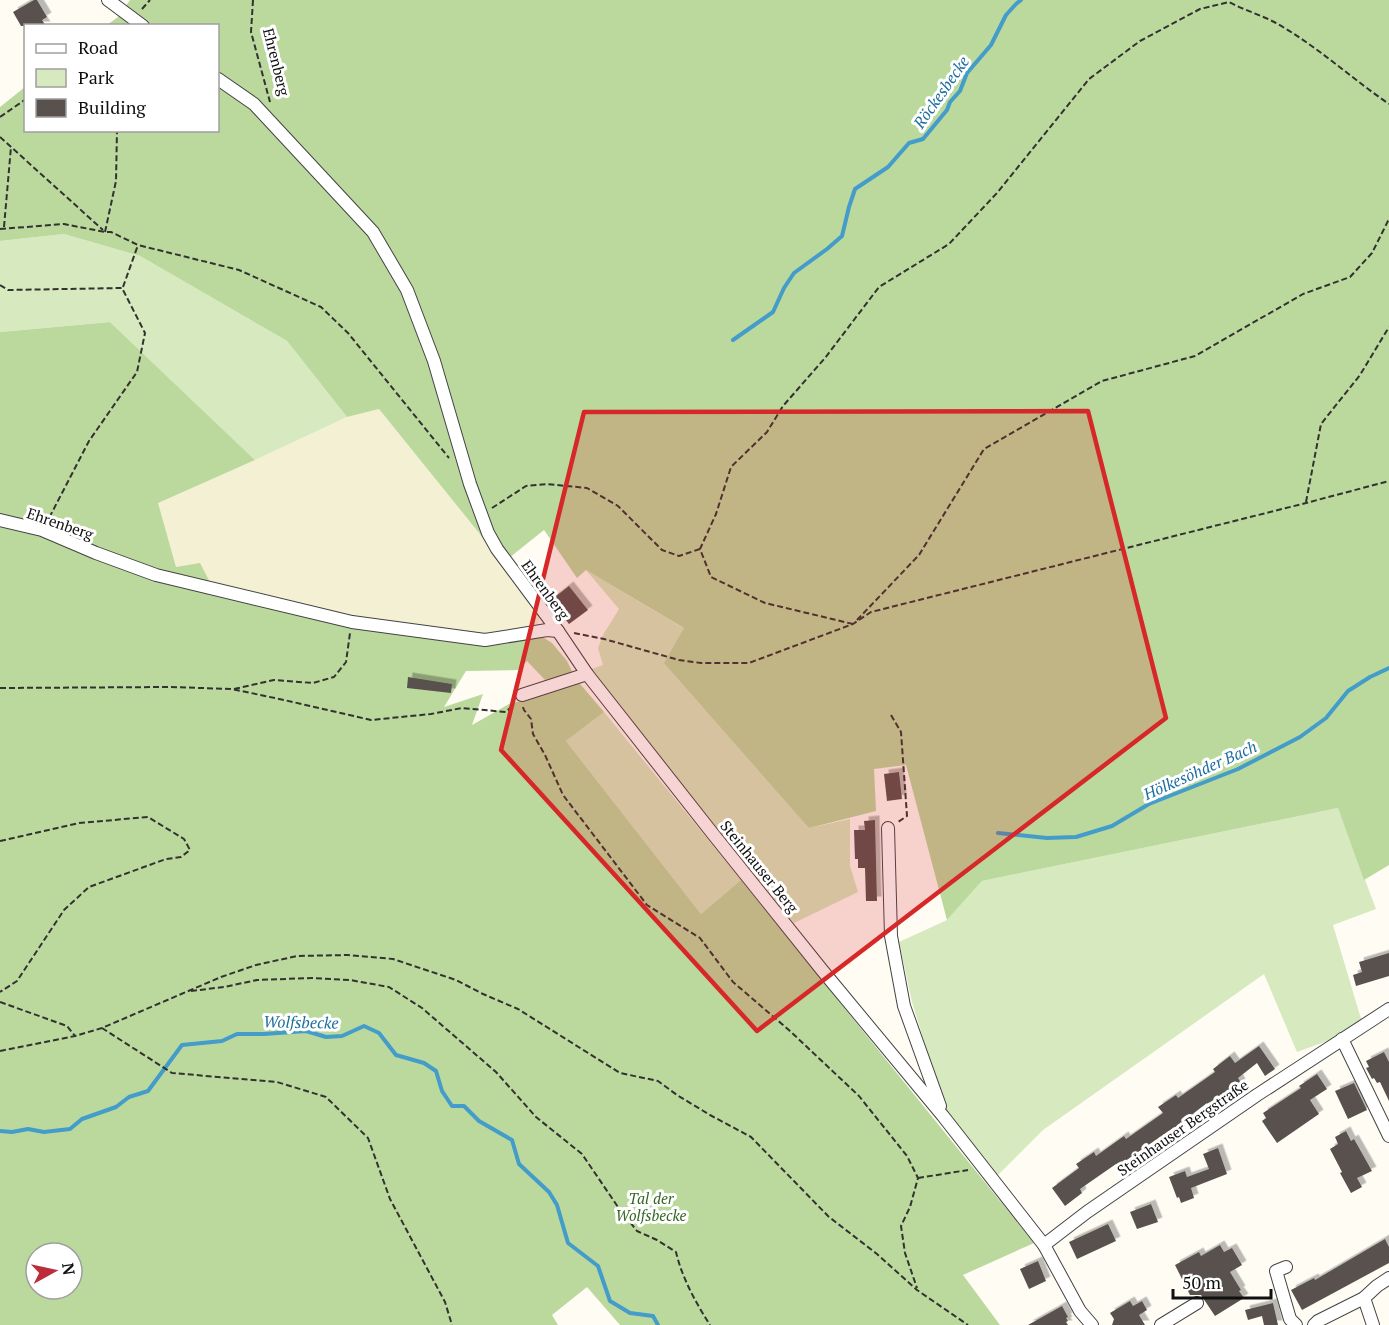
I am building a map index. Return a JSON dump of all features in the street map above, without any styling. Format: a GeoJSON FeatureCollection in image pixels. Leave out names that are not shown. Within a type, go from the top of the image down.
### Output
{"type":"FeatureCollection","features":[{"type":"Feature","properties":{"kind":"street"},"geometry":{"type":"LineString","coordinates":[[108,0],[140,24]]}},
{"type":"Feature","properties":{"kind":"street","name":"Ehrenberg"},"geometry":{"type":"LineString","coordinates":[[219,80],[254,104],[373,232],[407,290],[434,361],[470,484],[488,533],[497,549],[558,631]]}},
{"type":"Feature","properties":{"kind":"street","name":"Ehrenberg"},"geometry":{"type":"LineString","coordinates":[[0,520],[42,530],[156,575],[352,622],[485,640],[547,630],[558,631]]}},
{"type":"Feature","properties":{"kind":"street","name":"Steinhauser Berg"},"geometry":{"type":"LineString","coordinates":[[558,631],[587,674],[749,879],[943,1116],[1043,1244],[1080,1311],[1092,1325]]}},
{"type":"Feature","properties":{"kind":"street"},"geometry":{"type":"LineString","coordinates":[[522,695],[587,674]]}},
{"type":"Feature","properties":{"kind":"street","name":"Steinhauser Berg"},"geometry":{"type":"LineString","coordinates":[[888,828],[891,936],[904,1006],[943,1116]]}},
{"type":"Feature","properties":{"kind":"street","name":"Steinhauser Bergstraße"},"geometry":{"type":"LineString","coordinates":[[1043,1244],[1257,1095],[1389,1009]]}},
{"type":"Feature","properties":{"kind":"street"},"geometry":{"type":"LineString","coordinates":[[1342,1039],[1389,1136]]}},
{"type":"Feature","properties":{"kind":"street"},"geometry":{"type":"LineString","coordinates":[[1286,1267],[1276,1271],[1290,1319],[1296,1325]]}},
{"type":"Feature","properties":{"kind":"street"},"geometry":{"type":"LineString","coordinates":[[1314,1325],[1365,1298],[1389,1278]]}},
{"type":"Feature","properties":{"kind":"street"},"geometry":{"type":"LineString","coordinates":[[1365,1298],[1372,1325]]}},
{"type":"Feature","properties":{"kind":"street"},"geometry":{"type":"LineString","coordinates":[[1161,1325],[1197,1303]]}},
{"type":"Feature","properties":{"kind":"path","name":"Ehrenberg"},"geometry":{"type":"LineString","coordinates":[[253,0],[251,32],[272,109]]}},
{"type":"Feature","properties":{"kind":"path"},"geometry":{"type":"LineString","coordinates":[[853,624],[765,603],[711,577],[700,549],[716,514],[732,467],[767,432],[783,406],[825,358],[879,287],[949,244],[997,193],[1089,79],[1140,41],[1200,9],[1229,2],[1275,22],[1322,53],[1389,104]]}},
{"type":"Feature","properties":{"kind":"path"},"geometry":{"type":"LineString","coordinates":[[0,117],[24,100]]}},
{"type":"Feature","properties":{"kind":"path"},"geometry":{"type":"LineString","coordinates":[[105,232],[116,181],[117,132]]}},
{"type":"Feature","properties":{"kind":"path"},"geometry":{"type":"LineString","coordinates":[[0,137],[105,232]]}},
{"type":"Feature","properties":{"kind":"path"},"geometry":{"type":"LineString","coordinates":[[4,227],[11,147]]}},
{"type":"Feature","properties":{"kind":"path"},"geometry":{"type":"LineString","coordinates":[[853,624],[919,555],[984,449],[1102,381],[1195,356],[1304,294],[1350,277],[1372,253],[1389,219]]}},
{"type":"Feature","properties":{"kind":"path"},"geometry":{"type":"LineString","coordinates":[[0,229],[64,224],[111,232],[138,245],[238,270],[321,307],[348,333],[448,458]]}},
{"type":"Feature","properties":{"kind":"path"},"geometry":{"type":"LineString","coordinates":[[42,530],[89,441],[137,372],[145,333],[122,288],[138,245]]}},
{"type":"Feature","properties":{"kind":"path"},"geometry":{"type":"LineString","coordinates":[[0,285],[8,290],[122,288]]}},
{"type":"Feature","properties":{"kind":"path"},"geometry":{"type":"LineString","coordinates":[[1306,503],[1321,424],[1360,375],[1389,327]]}},
{"type":"Feature","properties":{"kind":"path"},"geometry":{"type":"LineString","coordinates":[[558,631],[604,639],[679,660],[701,663],[749,663],[853,624],[871,612],[1389,481]]}},
{"type":"Feature","properties":{"kind":"path"},"geometry":{"type":"LineString","coordinates":[[481,515],[526,486],[547,484],[587,488],[618,506],[662,550],[679,556],[700,549]]}},
{"type":"Feature","properties":{"kind":"path"},"geometry":{"type":"LineString","coordinates":[[232,689],[274,680],[313,683],[334,677],[346,662],[352,622]]}},
{"type":"Feature","properties":{"kind":"path"},"geometry":{"type":"LineString","coordinates":[[0,688],[232,689],[371,720],[462,708],[506,712],[522,695]]}},
{"type":"Feature","properties":{"kind":"path"},"geometry":{"type":"LineString","coordinates":[[522,695],[524,710],[531,719],[533,734],[563,795],[647,905],[700,938],[732,982],[789,1030],[859,1096],[907,1156],[918,1178],[910,1207],[901,1226],[905,1253],[917,1290]]}},
{"type":"Feature","properties":{"kind":"path"},"geometry":{"type":"LineString","coordinates":[[888,828],[907,816],[901,732],[891,715]]}},
{"type":"Feature","properties":{"kind":"path"},"geometry":{"type":"LineString","coordinates":[[0,841],[79,823],[148,817],[184,839],[189,850],[182,857],[166,859],[89,887],[64,910],[17,981],[0,992]]}},
{"type":"Feature","properties":{"kind":"path"},"geometry":{"type":"LineString","coordinates":[[0,1050],[75,1036],[102,1028],[221,976],[256,964],[297,956],[348,954],[393,959],[456,980],[518,1009],[621,1073],[658,1081],[710,1115],[751,1137],[829,1217],[877,1254],[917,1290],[968,1325]]}},
{"type":"Feature","properties":{"kind":"path"},"geometry":{"type":"LineString","coordinates":[[188,992],[257,980],[312,978],[350,980],[389,987],[422,1008],[496,1072],[536,1117],[582,1154],[637,1231],[676,1252],[680,1268],[710,1325]]}},
{"type":"Feature","properties":{"kind":"path"},"geometry":{"type":"LineString","coordinates":[[0,1002],[67,1026],[75,1036]]}},
{"type":"Feature","properties":{"kind":"path"},"geometry":{"type":"LineString","coordinates":[[102,1028],[172,1072],[277,1082],[326,1097],[368,1138],[390,1199],[445,1302],[452,1325]]}},
{"type":"Feature","properties":{"kind":"path"},"geometry":{"type":"LineString","coordinates":[[918,1178],[983,1167]]}},
{"type":"Feature","properties":{"kind":"highlighted area"},"geometry":{"type":"Polygon","coordinates":[[[1088,411],[1166,718],[757,1031],[501,750],[584,412],[1088,411]]]}},
{"type":"Feature","properties":{"kind":"shaded area"},"geometry":{"type":"Polygon","coordinates":[[[379,409],[541,613],[536,627],[482,637],[408,630],[212,586],[176,567],[157,503],[347,417],[379,409]]]}},
{"type":"Feature","properties":{"kind":"green space"},"geometry":{"type":"Polygon","coordinates":[[[130,0],[1389,0],[1389,865],[1364,880],[1338,808],[982,881],[947,920],[906,765],[874,769],[876,811],[809,828],[664,663],[684,628],[586,570],[577,578],[544,530],[509,558],[500,559],[379,409],[347,417],[287,341],[140,256],[64,234],[0,241],[0,107],[24,88],[24,132],[219,132],[219,24],[108,24],[118,17],[130,0]]]}},
{"type":"Feature","properties":{"kind":"green space"},"geometry":{"type":"Polygon","coordinates":[[[64,234],[140,256],[287,341],[347,417],[255,460],[110,322],[0,332],[0,241],[64,234]]]}},
{"type":"Feature","properties":{"kind":"green space","name":"Tal der Wolfsbecke"},"geometry":{"type":"Polygon","coordinates":[[[110,322],[255,460],[158,503],[176,567],[200,563],[212,586],[357,619],[480,641],[541,636],[552,643],[567,661],[572,671],[570,676],[545,680],[527,661],[518,670],[466,671],[444,707],[483,694],[472,725],[509,704],[550,693],[571,682],[576,681],[581,685],[604,712],[566,741],[701,914],[741,880],[1034,1243],[963,1275],[1000,1325],[620,1325],[587,1287],[552,1315],[558,1325],[0,1325],[0,332],[110,322]]]}},
{"type":"Feature","properties":{"kind":"green space"},"geometry":{"type":"Polygon","coordinates":[[[586,570],[685,629],[809,828],[850,819],[850,866],[858,892],[794,923],[589,670],[603,665],[598,648],[619,609],[586,570]]]}},
{"type":"Feature","properties":{"kind":"green space"},"geometry":{"type":"Polygon","coordinates":[[[604,712],[741,880],[701,914],[566,741],[604,712]]]}},
{"type":"Feature","properties":{"kind":"green space"},"geometry":{"type":"Polygon","coordinates":[[[1338,808],[1376,909],[1333,925],[1362,1022],[1341,1036],[1297,1052],[1264,974],[1043,1130],[996,1177],[945,1110],[912,1002],[899,942],[947,920],[982,881],[1338,808]]]}},
{"type":"Feature","properties":{"kind":"building"},"geometry":{"type":"Polygon","coordinates":[[[37,0],[47,17],[42,20],[45,24],[21,26],[13,12],[37,0]]]}},
{"type":"Feature","properties":{"kind":"building"},"geometry":{"type":"Polygon","coordinates":[[[569,586],[588,610],[569,624],[551,600],[569,586]]]}},
{"type":"Feature","properties":{"kind":"building"},"geometry":{"type":"Polygon","coordinates":[[[408,677],[452,684],[451,693],[407,688],[408,677]]]}},
{"type":"Feature","properties":{"kind":"building"},"geometry":{"type":"Polygon","coordinates":[[[899,772],[902,799],[887,801],[884,774],[899,772]]]}},
{"type":"Feature","properties":{"kind":"building"},"geometry":{"type":"Polygon","coordinates":[[[875,820],[877,901],[866,901],[865,868],[858,868],[858,859],[855,859],[854,830],[865,830],[864,821],[875,820]]]}},
{"type":"Feature","properties":{"kind":"building"},"geometry":{"type":"Polygon","coordinates":[[[1389,953],[1389,976],[1356,986],[1353,975],[1362,972],[1359,962],[1389,953]]]}},
{"type":"Feature","properties":{"kind":"building"},"geometry":{"type":"Polygon","coordinates":[[[1259,1046],[1275,1069],[1265,1076],[1257,1063],[1238,1078],[1241,1083],[1219,1098],[1220,1100],[1210,1106],[1207,1103],[1190,1116],[1193,1119],[1175,1131],[1173,1128],[1118,1166],[1116,1164],[1080,1189],[1082,1193],[1065,1206],[1052,1188],[1079,1168],[1076,1164],[1094,1152],[1096,1156],[1124,1136],[1126,1139],[1163,1113],[1158,1107],[1176,1095],[1178,1098],[1215,1072],[1213,1069],[1230,1056],[1235,1063],[1259,1046]]]}},
{"type":"Feature","properties":{"kind":"building"},"geometry":{"type":"Polygon","coordinates":[[[1384,1052],[1389,1062],[1389,1101],[1380,1082],[1377,1083],[1374,1078],[1372,1079],[1366,1068],[1369,1067],[1366,1061],[1384,1052]]]}},
{"type":"Feature","properties":{"kind":"building"},"geometry":{"type":"Polygon","coordinates":[[[1317,1074],[1327,1089],[1310,1100],[1319,1114],[1277,1143],[1262,1121],[1266,1118],[1263,1113],[1301,1088],[1299,1086],[1317,1074]]]}},
{"type":"Feature","properties":{"kind":"building"},"geometry":{"type":"Polygon","coordinates":[[[1354,1083],[1367,1110],[1348,1119],[1335,1091],[1354,1083]]]}},
{"type":"Feature","properties":{"kind":"building"},"geometry":{"type":"Polygon","coordinates":[[[1346,1131],[1351,1141],[1354,1139],[1372,1171],[1357,1178],[1362,1187],[1351,1193],[1330,1149],[1338,1144],[1335,1137],[1346,1131]]]}},
{"type":"Feature","properties":{"kind":"building"},"geometry":{"type":"Polygon","coordinates":[[[1218,1148],[1227,1174],[1191,1188],[1194,1198],[1181,1203],[1169,1177],[1185,1171],[1187,1177],[1209,1169],[1203,1154],[1218,1148]]]}},
{"type":"Feature","properties":{"kind":"building"},"geometry":{"type":"Polygon","coordinates":[[[1151,1204],[1158,1222],[1137,1229],[1130,1212],[1151,1204]]]}},
{"type":"Feature","properties":{"kind":"building"},"geometry":{"type":"Polygon","coordinates":[[[1108,1224],[1116,1241],[1077,1259],[1069,1242],[1108,1224]]]}},
{"type":"Feature","properties":{"kind":"building"},"geometry":{"type":"Polygon","coordinates":[[[1385,1239],[1389,1247],[1389,1263],[1302,1310],[1291,1290],[1314,1278],[1315,1280],[1385,1239]]]}},
{"type":"Feature","properties":{"kind":"building"},"geometry":{"type":"Polygon","coordinates":[[[1220,1245],[1224,1252],[1232,1248],[1242,1265],[1230,1272],[1244,1298],[1215,1316],[1201,1295],[1190,1295],[1175,1265],[1199,1252],[1201,1256],[1220,1245]]]}},
{"type":"Feature","properties":{"kind":"building"},"geometry":{"type":"Polygon","coordinates":[[[1038,1261],[1046,1281],[1029,1289],[1020,1269],[1038,1261]]]}},
{"type":"Feature","properties":{"kind":"building"},"geometry":{"type":"Polygon","coordinates":[[[1130,1301],[1133,1306],[1142,1301],[1147,1310],[1139,1315],[1145,1325],[1112,1325],[1114,1319],[1110,1313],[1130,1301]]]}},
{"type":"Feature","properties":{"kind":"building"},"geometry":{"type":"Polygon","coordinates":[[[1273,1303],[1278,1325],[1264,1325],[1262,1316],[1248,1320],[1245,1310],[1273,1303]]]}},
{"type":"Feature","properties":{"kind":"building"},"geometry":{"type":"Polygon","coordinates":[[[1062,1306],[1068,1317],[1066,1322],[1068,1325],[1028,1325],[1062,1306]]]}},
{"type":"Feature","properties":{"kind":"waterway","name":"Röckesbecke"},"geometry":{"type":"LineString","coordinates":[[733,340],[773,312],[794,273],[842,236],[855,189],[888,167],[909,143],[923,139],[960,91],[967,73],[991,45],[1006,15],[1021,0]]}},
{"type":"Feature","properties":{"kind":"waterway","name":"Hölkesöhder Bach"},"geometry":{"type":"LineString","coordinates":[[998,833],[1047,838],[1076,837],[1112,826],[1149,804],[1238,769],[1300,737],[1326,718],[1348,691],[1389,668]]}},
{"type":"Feature","properties":{"kind":"waterway","name":"Wolfsbecke"},"geometry":{"type":"LineString","coordinates":[[0,1131],[12,1132],[28,1129],[44,1132],[70,1129],[82,1119],[116,1107],[129,1097],[148,1091],[182,1045],[222,1041],[237,1034],[306,1031],[326,1037],[342,1036],[364,1026],[379,1033],[396,1055],[424,1063],[436,1071],[442,1091],[452,1106],[464,1106],[479,1121],[512,1140],[519,1164],[549,1192],[557,1205],[568,1243],[598,1266],[610,1301],[630,1313],[653,1316],[658,1325]]}}]}
